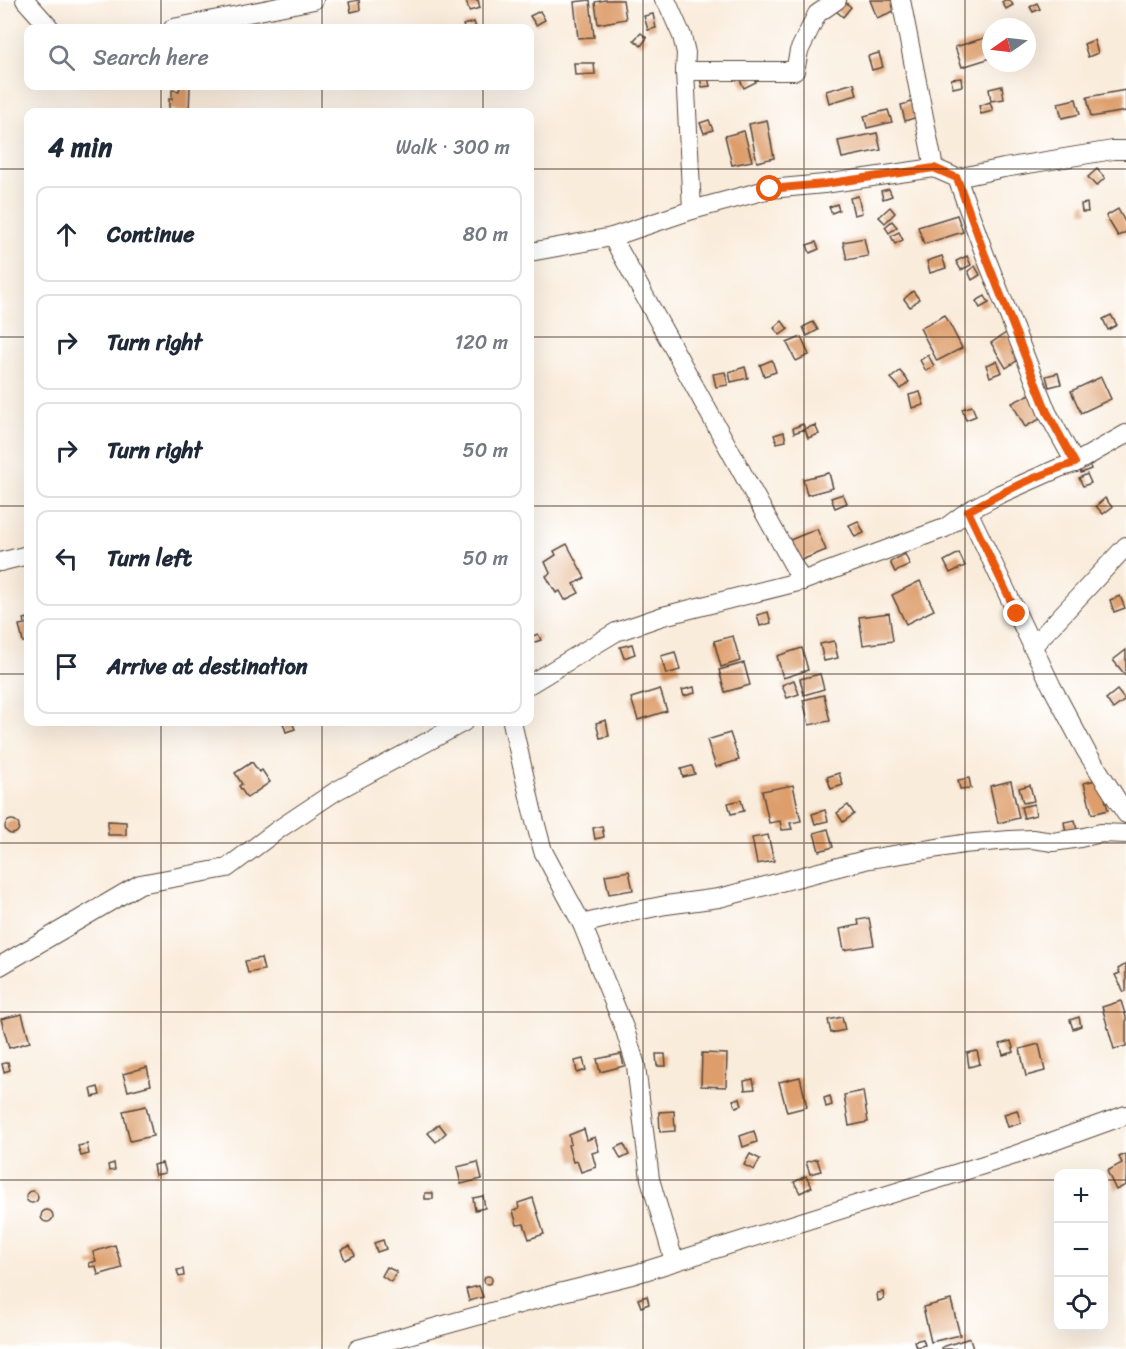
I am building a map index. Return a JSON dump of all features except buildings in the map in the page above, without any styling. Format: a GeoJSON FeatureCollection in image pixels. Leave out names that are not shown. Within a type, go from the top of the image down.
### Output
{"type":"FeatureCollection","features":[{"type":"Feature","properties":{"kind":"street"},"geometry":{"type":"LineString","coordinates":[[24,0],[46,24]]}},
{"type":"Feature","properties":{"kind":"street"},"geometry":{"type":"LineString","coordinates":[[193,24],[314,0]]}},
{"type":"Feature","properties":{"kind":"street"},"geometry":{"type":"LineString","coordinates":[[685,71],[795,71],[799,51],[817,14],[837,0]]}},
{"type":"Feature","properties":{"kind":"street"},"geometry":{"type":"LineString","coordinates":[[901,0],[934,168]]}},
{"type":"Feature","properties":{"kind":"street"},"geometry":{"type":"LineString","coordinates":[[666,1],[682,36],[686,53],[692,210]]}},
{"type":"Feature","properties":{"kind":"street"},"geometry":{"type":"LineString","coordinates":[[534,251],[612,237],[692,210],[770,189],[824,184],[934,168],[957,178],[1004,168],[1113,150],[1126,150]]}},
{"type":"Feature","properties":{"kind":"street"},"geometry":{"type":"LineString","coordinates":[[957,178],[1047,412],[1075,463]]}},
{"type":"Feature","properties":{"kind":"street"},"geometry":{"type":"LineString","coordinates":[[612,237],[802,580]]}},
{"type":"Feature","properties":{"kind":"street"},"geometry":{"type":"LineString","coordinates":[[534,682],[615,632],[663,616],[802,580],[945,528],[968,511],[1000,494],[1075,463],[1126,434]]}},
{"type":"Feature","properties":{"kind":"street"},"geometry":{"type":"LineString","coordinates":[[968,511],[1032,647],[1086,751],[1126,814]]}},
{"type":"Feature","properties":{"kind":"street"},"geometry":{"type":"LineString","coordinates":[[1032,647],[1126,546]]}},
{"type":"Feature","properties":{"kind":"street"},"geometry":{"type":"LineString","coordinates":[[0,562],[24,556]]}},
{"type":"Feature","properties":{"kind":"street"},"geometry":{"type":"LineString","coordinates":[[0,966],[140,884],[227,868],[279,829],[336,791],[457,726]]}},
{"type":"Feature","properties":{"kind":"street"},"geometry":{"type":"LineString","coordinates":[[513,726],[543,851],[582,924],[625,1030],[636,1066],[650,1179],[675,1261]]}},
{"type":"Feature","properties":{"kind":"street"},"geometry":{"type":"LineString","coordinates":[[582,924],[651,908],[719,898],[869,859],[963,844],[1032,839],[1053,842],[1101,833],[1126,834]]}},
{"type":"Feature","properties":{"kind":"street"},"geometry":{"type":"LineString","coordinates":[[358,1349],[632,1275],[1004,1158],[1126,1115]]}},
{"type":"Feature","properties":{"kind":"route"},"geometry":{"type":"LineString","coordinates":[[770,189],[824,184],[934,168],[957,178],[1047,412],[1075,463],[1000,494],[968,511],[1017,614]]}}]}
